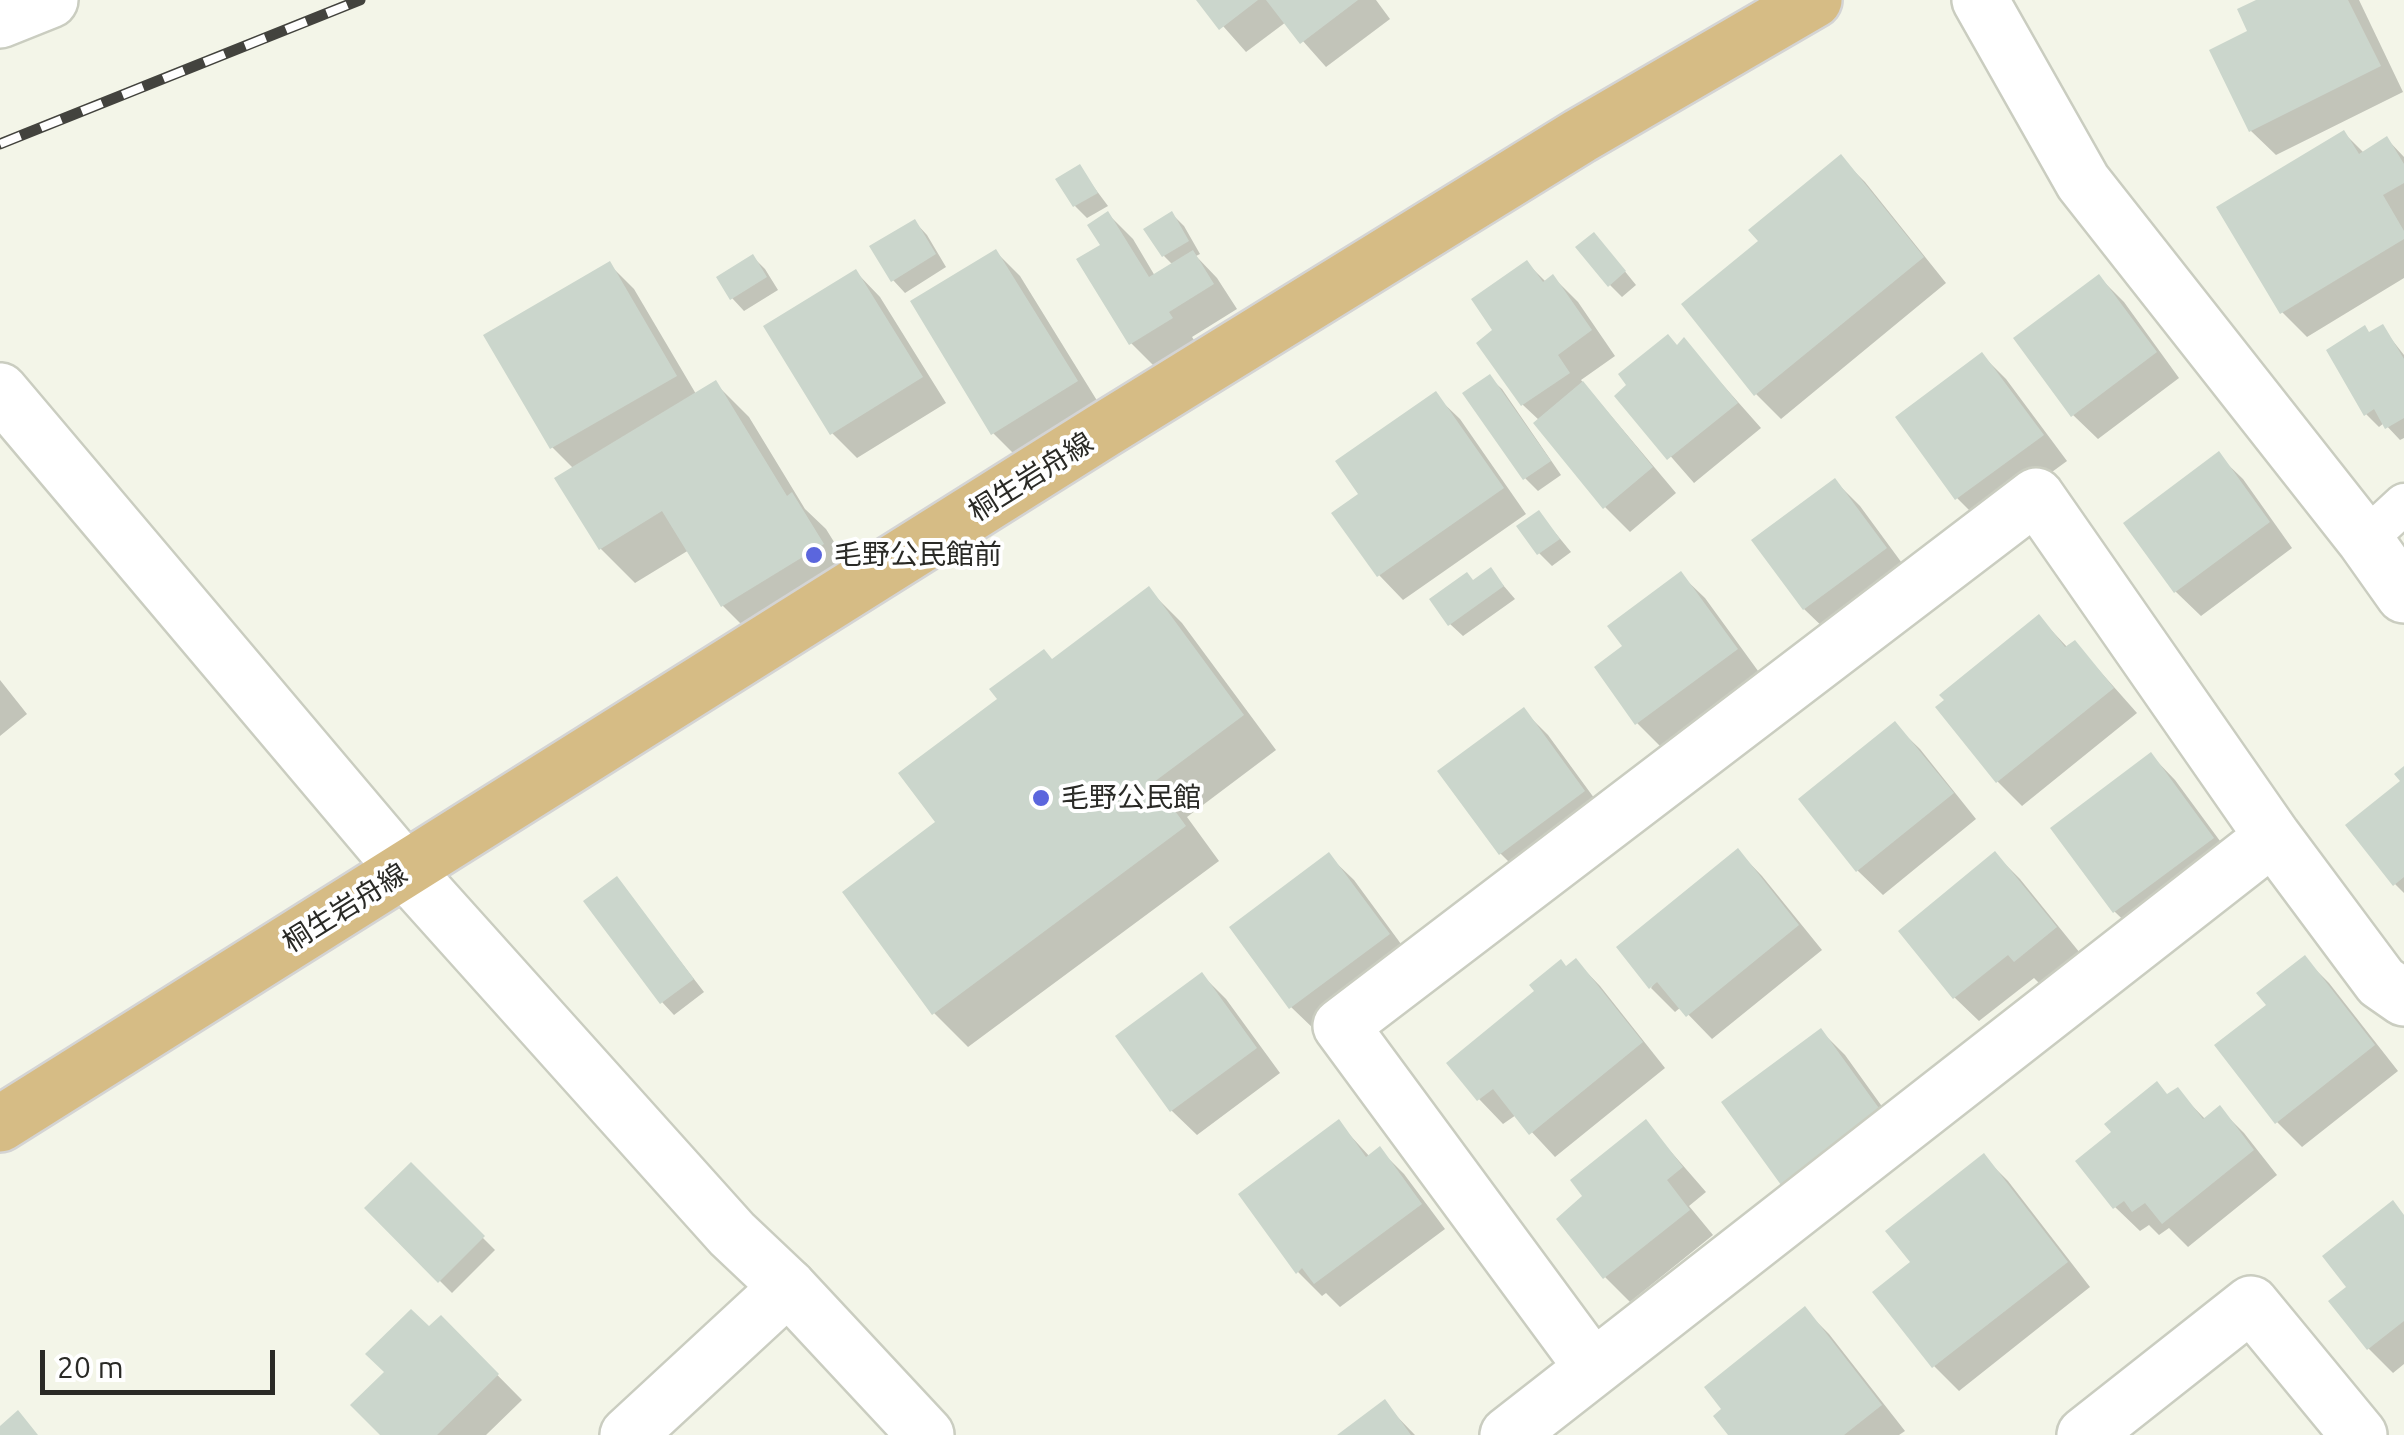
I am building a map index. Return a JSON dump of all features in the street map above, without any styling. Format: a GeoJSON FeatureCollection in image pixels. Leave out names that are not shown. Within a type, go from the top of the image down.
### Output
{"type":"FeatureCollection","features":[{"type":"Feature","properties":{"kind":"main road","name":"桐生岩舟線"},"geometry":{"type":"LineString","coordinates":[[0,1124],[1104,430],[1580,136],[1814,0]]}},
{"type":"Feature","properties":{"kind":"street"},"geometry":{"type":"LineString","coordinates":[[0,20],[50,0]]}},
{"type":"Feature","properties":{"kind":"street"},"geometry":{"type":"LineString","coordinates":[[1980,0],[2083,182],[2385,522],[2404,595]]}},
{"type":"Feature","properties":{"kind":"street"},"geometry":{"type":"LineString","coordinates":[[0,391],[405,870],[732,1234],[788,1287],[926,1435]]}},
{"type":"Feature","properties":{"kind":"street"},"geometry":{"type":"LineString","coordinates":[[1593,1368],[1341,1026],[2036,496],[2274,837],[2381,982],[2404,998]]}},
{"type":"Feature","properties":{"kind":"street"},"geometry":{"type":"LineString","coordinates":[[1508,1435],[2274,837]]}},
{"type":"Feature","properties":{"kind":"street"},"geometry":{"type":"LineString","coordinates":[[628,1435],[788,1287]]}},
{"type":"Feature","properties":{"kind":"street"},"geometry":{"type":"LineString","coordinates":[[2085,1435],[2251,1304],[2359,1435]]}},
{"type":"Feature","properties":{"kind":"building"},"geometry":{"type":"Polygon","coordinates":[[[1196,0],[1258,0],[1219,30],[1196,0]]]}},
{"type":"Feature","properties":{"kind":"building"},"geometry":{"type":"Polygon","coordinates":[[[1266,0],[1358,0],[1300,44],[1266,0]]]}},
{"type":"Feature","properties":{"kind":"building"},"geometry":{"type":"Polygon","coordinates":[[[2256,0],[2348,0],[2381,66],[2249,132],[2209,50],[2247,31],[2237,9],[2256,0]]]}},
{"type":"Feature","properties":{"kind":"building"},"geometry":{"type":"Polygon","coordinates":[[[2344,130],[2359,154],[2387,136],[2404,164],[2404,183],[2383,195],[2404,231],[2404,239],[2280,314],[2216,207],[2344,130]]]}},
{"type":"Feature","properties":{"kind":"building"},"geometry":{"type":"Polygon","coordinates":[[[1841,154],[1924,257],[1754,396],[1681,304],[1758,241],[1748,230],[1841,154]]]}},
{"type":"Feature","properties":{"kind":"building"},"geometry":{"type":"Polygon","coordinates":[[[1080,164],[1098,193],[1073,207],[1055,179],[1080,164]]]}},
{"type":"Feature","properties":{"kind":"building"},"geometry":{"type":"Polygon","coordinates":[[[1108,211],[1149,277],[1193,250],[1214,284],[1169,312],[1173,318],[1129,345],[1076,259],[1100,245],[1087,225],[1108,211]]]}},
{"type":"Feature","properties":{"kind":"building"},"geometry":{"type":"Polygon","coordinates":[[[1172,211],[1189,241],[1162,257],[1143,229],[1172,211]]]}},
{"type":"Feature","properties":{"kind":"building"},"geometry":{"type":"Polygon","coordinates":[[[915,219],[936,254],[891,282],[869,246],[915,219]]]}},
{"type":"Feature","properties":{"kind":"building"},"geometry":{"type":"Polygon","coordinates":[[[1594,232],[1626,271],[1608,287],[1575,247],[1594,232]]]}},
{"type":"Feature","properties":{"kind":"building"},"geometry":{"type":"Polygon","coordinates":[[[996,249],[1078,381],[991,435],[910,301],[996,249]]]}},
{"type":"Feature","properties":{"kind":"building"},"geometry":{"type":"Polygon","coordinates":[[[753,254],[767,277],[730,300],[716,277],[753,254]]]}},
{"type":"Feature","properties":{"kind":"building"},"geometry":{"type":"Polygon","coordinates":[[[1527,260],[1543,282],[1553,274],[1592,330],[1558,355],[1570,373],[1521,406],[1476,343],[1492,330],[1471,299],[1527,260]]]}},
{"type":"Feature","properties":{"kind":"building"},"geometry":{"type":"Polygon","coordinates":[[[610,261],[677,376],[550,449],[483,335],[610,261]]]}},
{"type":"Feature","properties":{"kind":"building"},"geometry":{"type":"Polygon","coordinates":[[[856,269],[923,377],[830,435],[763,326],[856,269]]]}},
{"type":"Feature","properties":{"kind":"building"},"geometry":{"type":"Polygon","coordinates":[[[2099,274],[2157,352],[2071,417],[2013,338],[2099,274]]]}},
{"type":"Feature","properties":{"kind":"building"},"geometry":{"type":"Polygon","coordinates":[[[2383,324],[2404,359],[2404,418],[2385,429],[2374,409],[2364,416],[2326,350],[2365,325],[2369,332],[2383,324]]]}},
{"type":"Feature","properties":{"kind":"building"},"geometry":{"type":"Polygon","coordinates":[[[1668,334],[1677,345],[1684,337],[1738,403],[1667,460],[1614,396],[1626,385],[1618,374],[1668,334]]]}},
{"type":"Feature","properties":{"kind":"building"},"geometry":{"type":"Polygon","coordinates":[[[1982,352],[2044,435],[1955,500],[1895,417],[1982,352]]]}},
{"type":"Feature","properties":{"kind":"building"},"geometry":{"type":"Polygon","coordinates":[[[1490,374],[1551,461],[1523,480],[1462,393],[1490,374]]]}},
{"type":"Feature","properties":{"kind":"building"},"geometry":{"type":"Polygon","coordinates":[[[716,380],[787,496],[792,492],[824,544],[721,607],[662,511],[599,550],[554,478],[716,380]]]}},
{"type":"Feature","properties":{"kind":"building"},"geometry":{"type":"Polygon","coordinates":[[[1583,381],[1653,467],[1603,509],[1533,423],[1583,381]]]}},
{"type":"Feature","properties":{"kind":"building"},"geometry":{"type":"Polygon","coordinates":[[[1436,391],[1504,488],[1377,577],[1331,513],[1358,494],[1335,461],[1436,391]]]}},
{"type":"Feature","properties":{"kind":"building"},"geometry":{"type":"Polygon","coordinates":[[[2219,451],[2270,522],[2174,593],[2123,523],[2219,451]]]}},
{"type":"Feature","properties":{"kind":"building"},"geometry":{"type":"Polygon","coordinates":[[[1835,478],[1887,548],[1803,610],[1751,540],[1835,478]]]}},
{"type":"Feature","properties":{"kind":"building"},"geometry":{"type":"Polygon","coordinates":[[[1539,510],[1560,539],[1537,555],[1516,526],[1539,510]]]}},
{"type":"Feature","properties":{"kind":"building"},"geometry":{"type":"Polygon","coordinates":[[[1491,567],[1504,586],[1448,626],[1429,599],[1467,572],[1473,580],[1491,567]]]}},
{"type":"Feature","properties":{"kind":"building"},"geometry":{"type":"Polygon","coordinates":[[[1681,571],[1738,649],[1635,725],[1594,667],[1622,646],[1607,626],[1681,571]]]}},
{"type":"Feature","properties":{"kind":"building","name":"毛野公民館"},"geometry":{"type":"Polygon","coordinates":[[[1149,586],[1244,715],[1154,782],[1186,826],[932,1015],[842,892],[935,822],[898,773],[997,699],[989,689],[1044,649],[1052,659],[1149,586]]]}},
{"type":"Feature","properties":{"kind":"building"},"geometry":{"type":"Polygon","coordinates":[[[2039,614],[2065,647],[2075,640],[2114,688],[1996,783],[1935,707],[1944,700],[1939,695],[2039,614]]]}},
{"type":"Feature","properties":{"kind":"building"},"geometry":{"type":"Polygon","coordinates":[[[1524,707],[1585,791],[1499,855],[1437,771],[1524,707]]]}},
{"type":"Feature","properties":{"kind":"building"},"geometry":{"type":"Polygon","coordinates":[[[1895,721],[1954,793],[1856,872],[1798,799],[1895,721]]]}},
{"type":"Feature","properties":{"kind":"building"},"geometry":{"type":"Polygon","coordinates":[[[2151,752],[2214,838],[2113,913],[2050,828],[2151,752]]]}},
{"type":"Feature","properties":{"kind":"building"},"geometry":{"type":"Polygon","coordinates":[[[2404,766],[2404,877],[2393,886],[2345,825],[2400,781],[2394,774],[2404,766]]]}},
{"type":"Feature","properties":{"kind":"building"},"geometry":{"type":"Polygon","coordinates":[[[1738,848],[1799,925],[1686,1017],[1657,982],[1649,989],[1616,947],[1738,848]]]}},
{"type":"Feature","properties":{"kind":"building"},"geometry":{"type":"Polygon","coordinates":[[[1995,851],[2057,927],[2014,962],[2008,955],[1953,999],[1898,931],[1995,851]]]}},
{"type":"Feature","properties":{"kind":"building"},"geometry":{"type":"Polygon","coordinates":[[[1329,852],[1390,934],[1289,1009],[1229,927],[1329,852]]]}},
{"type":"Feature","properties":{"kind":"building"},"geometry":{"type":"Polygon","coordinates":[[[617,876],[694,979],[660,1004],[583,901],[617,876]]]}},
{"type":"Feature","properties":{"kind":"building"},"geometry":{"type":"Polygon","coordinates":[[[2305,955],[2375,1045],[2275,1124],[2214,1045],[2266,1005],[2256,993],[2305,955]]]}},
{"type":"Feature","properties":{"kind":"building"},"geometry":{"type":"Polygon","coordinates":[[[1576,958],[1643,1042],[1529,1135],[1493,1089],[1477,1101],[1446,1063],[1534,991],[1529,985],[1561,959],[1566,966],[1576,958]]]}},
{"type":"Feature","properties":{"kind":"building"},"geometry":{"type":"Polygon","coordinates":[[[1202,972],[1257,1048],[1170,1112],[1115,1036],[1202,972]]]}},
{"type":"Feature","properties":{"kind":"building"},"geometry":{"type":"Polygon","coordinates":[[[1821,1028],[1881,1111],[1781,1185],[1721,1102],[1821,1028]]]}},
{"type":"Feature","properties":{"kind":"building"},"geometry":{"type":"Polygon","coordinates":[[[2157,1081],[2167,1094],[2178,1087],[2203,1119],[2220,1105],[2254,1150],[2162,1224],[2145,1203],[2132,1212],[2124,1201],[2113,1209],[2075,1161],[2111,1132],[2104,1124],[2157,1081]]]}},
{"type":"Feature","properties":{"kind":"building"},"geometry":{"type":"Polygon","coordinates":[[[1339,1119],[1366,1157],[1380,1146],[1422,1204],[1314,1284],[1302,1268],[1296,1274],[1238,1194],[1339,1119]]]}},
{"type":"Feature","properties":{"kind":"building"},"geometry":{"type":"Polygon","coordinates":[[[1646,1119],[1683,1167],[1667,1180],[1690,1210],[1603,1279],[1556,1219],[1582,1196],[1570,1180],[1646,1119]]]}},
{"type":"Feature","properties":{"kind":"building"},"geometry":{"type":"Polygon","coordinates":[[[1984,1153],[2068,1262],[1932,1368],[1872,1292],[1910,1262],[1885,1231],[1984,1153]]]}},
{"type":"Feature","properties":{"kind":"building"},"geometry":{"type":"Polygon","coordinates":[[[411,1162],[485,1236],[438,1283],[364,1208],[411,1162]]]}},
{"type":"Feature","properties":{"kind":"building"},"geometry":{"type":"Polygon","coordinates":[[[2393,1200],[2404,1215],[2404,1321],[2367,1350],[2328,1301],[2346,1287],[2322,1256],[2393,1200]]]}},
{"type":"Feature","properties":{"kind":"building"},"geometry":{"type":"Polygon","coordinates":[[[1805,1306],[1882,1405],[1844,1435],[1728,1435],[1713,1416],[1721,1409],[1704,1387],[1805,1306]]]}},
{"type":"Feature","properties":{"kind":"building"},"geometry":{"type":"Polygon","coordinates":[[[411,1309],[429,1326],[441,1315],[499,1374],[437,1435],[380,1435],[350,1405],[384,1372],[365,1354],[411,1309]]]}},
{"type":"Feature","properties":{"kind":"building"},"geometry":{"type":"Polygon","coordinates":[[[1385,1399],[1411,1435],[1337,1435],[1385,1399]]]}},
{"type":"Feature","properties":{"kind":"building"},"geometry":{"type":"Polygon","coordinates":[[[18,1410],[38,1435],[0,1435],[0,1426],[18,1410]]]}},
{"type":"Feature","properties":{"kind":"railway"},"geometry":{"type":"LineString","coordinates":[[0,144],[360,0]]}},
{"type":"Feature","properties":{"kind":"place","name":"毛野公民館前"},"geometry":{"type":"Point","coordinates":[814,555]}},
{"type":"Feature","properties":{"kind":"place","name":"毛野公民館"},"geometry":{"type":"Point","coordinates":[1041,798]}}]}
